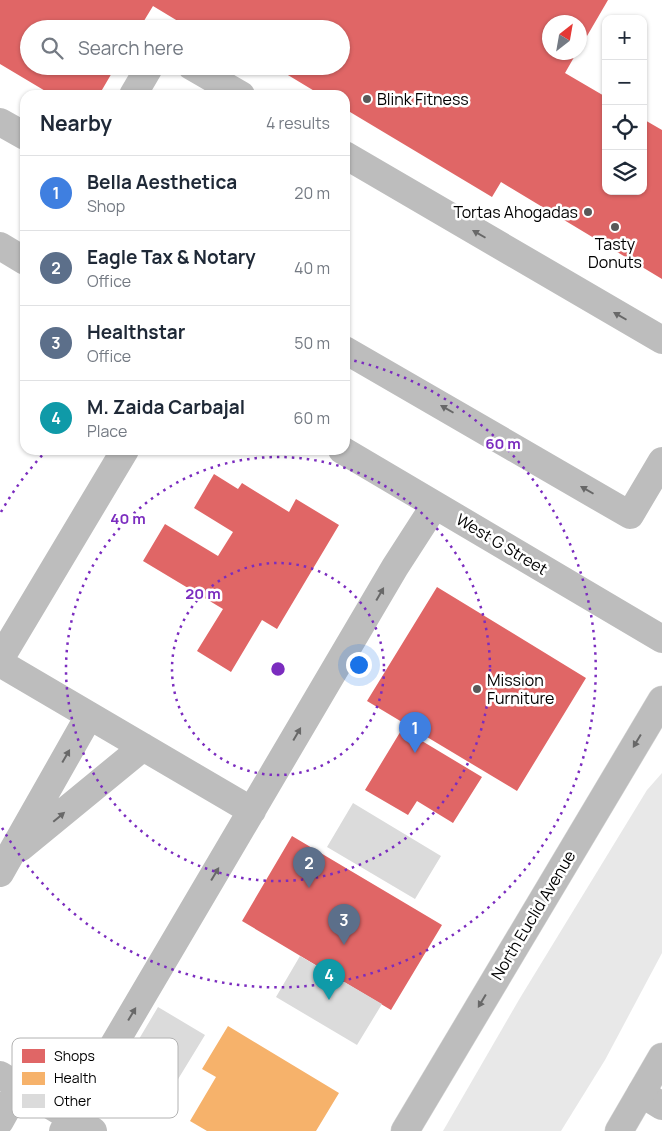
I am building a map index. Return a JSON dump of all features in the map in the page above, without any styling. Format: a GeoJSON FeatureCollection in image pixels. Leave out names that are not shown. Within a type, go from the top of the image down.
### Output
{"type":"FeatureCollection","features":[{"type":"Feature","properties":{"kind":"street"},"geometry":{"type":"LineString","coordinates":[[136,90],[145,75]]}},
{"type":"Feature","properties":{"kind":"street"},"geometry":{"type":"LineString","coordinates":[[207,75],[232,90]]}},
{"type":"Feature","properties":{"kind":"street"},"geometry":{"type":"LineString","coordinates":[[0,122],[20,133]]}},
{"type":"Feature","properties":{"kind":"street"},"geometry":{"type":"LineString","coordinates":[[350,159],[662,340]]}},
{"type":"Feature","properties":{"kind":"street"},"geometry":{"type":"LineString","coordinates":[[0,246],[20,258]]}},
{"type":"Feature","properties":{"kind":"street"},"geometry":{"type":"LineString","coordinates":[[350,353],[630,514],[662,461]]}},
{"type":"Feature","properties":{"kind":"street"},"geometry":{"type":"LineString","coordinates":[[0,659],[122,455]]}},
{"type":"Feature","properties":{"kind":"street","name":"West G Street"},"geometry":{"type":"LineString","coordinates":[[350,455],[662,639]]}},
{"type":"Feature","properties":{"kind":"street"},"geometry":{"type":"LineString","coordinates":[[126,1038],[252,811],[395,567],[435,505]]}},
{"type":"Feature","properties":{"kind":"street"},"geometry":{"type":"LineString","coordinates":[[0,663],[252,811]]}},
{"type":"Feature","properties":{"kind":"street","name":"North Euclid Avenue"},"geometry":{"type":"LineString","coordinates":[[405,1131],[662,700]]}},
{"type":"Feature","properties":{"kind":"street"},"geometry":{"type":"LineString","coordinates":[[3,862],[89,716]]}},
{"type":"Feature","properties":{"kind":"street"},"geometry":{"type":"LineString","coordinates":[[3,862],[143,747]]}},
{"type":"Feature","properties":{"kind":"street"},"geometry":{"type":"LineString","coordinates":[[619,1131],[652,1099],[662,1056]]}},
{"type":"Feature","properties":{"kind":"street"},"geometry":{"type":"LineString","coordinates":[[0,1121],[10,1081]]}},
{"type":"Feature","properties":{"kind":"street"},"geometry":{"type":"LineString","coordinates":[[63,1118],[76,1127]]}},
{"type":"Feature","properties":{"kind":"shaded area"},"geometry":{"type":"Polygon","coordinates":[[[662,773],[662,953],[605,1060],[561,1131],[443,1131],[520,998],[647,790],[662,773]]]}},
{"type":"Feature","properties":{"kind":"building: Shops"},"geometry":{"type":"Polygon","coordinates":[[[0,0],[608,0],[587,36],[587,15],[542,15],[542,60],[572,60],[565,73],[602,95],[602,195],[647,195],[647,121],[662,130],[662,279],[501,182],[492,197],[350,112],[350,90],[313,90],[288,75],[350,75],[350,20],[176,20],[153,6],[144,20],[20,20],[20,75],[111,75],[102,90],[44,90],[0,64],[0,0]]]}},
{"type":"Feature","properties":{"kind":"building: Shops"},"geometry":{"type":"Polygon","coordinates":[[[214,474],[238,489],[242,483],[289,512],[296,499],[339,525],[277,629],[262,620],[231,672],[197,651],[223,609],[143,561],[165,524],[218,556],[233,532],[194,508],[214,474]]]}},
{"type":"Feature","properties":{"kind":"building: Shops","name":"Mission Furniture"},"geometry":{"type":"Polygon","coordinates":[[[437,587],[586,678],[517,791],[367,701],[437,587]]]}},
{"type":"Feature","properties":{"kind":"building: Shops"},"geometry":{"type":"Polygon","coordinates":[[[402,729],[482,777],[453,823],[417,801],[408,815],[365,790],[402,729]]]}},
{"type":"Feature","properties":{"kind":"building: Shops"},"geometry":{"type":"Polygon","coordinates":[[[292,836],[442,925],[391,1010],[242,921],[292,836]]]}},
{"type":"Feature","properties":{"kind":"building: Health"},"geometry":{"type":"Polygon","coordinates":[[[228,1026],[339,1093],[316,1131],[207,1131],[190,1121],[216,1077],[202,1069],[228,1026]]]}},
{"type":"Feature","properties":{"kind":"building: Other"},"geometry":{"type":"Polygon","coordinates":[[[353,803],[441,856],[415,899],[327,847],[353,803]]]}},
{"type":"Feature","properties":{"kind":"building: Other"},"geometry":{"type":"Polygon","coordinates":[[[300,956],[382,1004],[357,1045],[276,997],[300,956]]]}},
{"type":"Feature","properties":{"kind":"building: Other"},"geometry":{"type":"Polygon","coordinates":[[[158,1007],[205,1035],[178,1079],[178,1038],[140,1038],[158,1007]]]}},
{"type":"Feature","properties":{"kind":"place","name":"Blink Fitness"},"geometry":{"type":"Point","coordinates":[367,99]}},
{"type":"Feature","properties":{"kind":"place","name":"Tortas Ahogadas"},"geometry":{"type":"Point","coordinates":[588,212]}},
{"type":"Feature","properties":{"kind":"place","name":"Tasty Donuts"},"geometry":{"type":"Point","coordinates":[615,227]}},
{"type":"Feature","properties":{"kind":"place","name":"Mission Furniture"},"geometry":{"type":"Point","coordinates":[477,689]}},
{"type":"Feature","properties":{"kind":"place","name":"Bella Aesthetica"},"geometry":{"type":"Point","coordinates":[415,753]}},
{"type":"Feature","properties":{"kind":"place","name":"Eagle Tax & Notary"},"geometry":{"type":"Point","coordinates":[309,888]}},
{"type":"Feature","properties":{"kind":"place","name":"Healthstar"},"geometry":{"type":"Point","coordinates":[344,945]}},
{"type":"Feature","properties":{"kind":"place","name":"M. Zaida Carbajal"},"geometry":{"type":"Point","coordinates":[329,1000]}}]}
